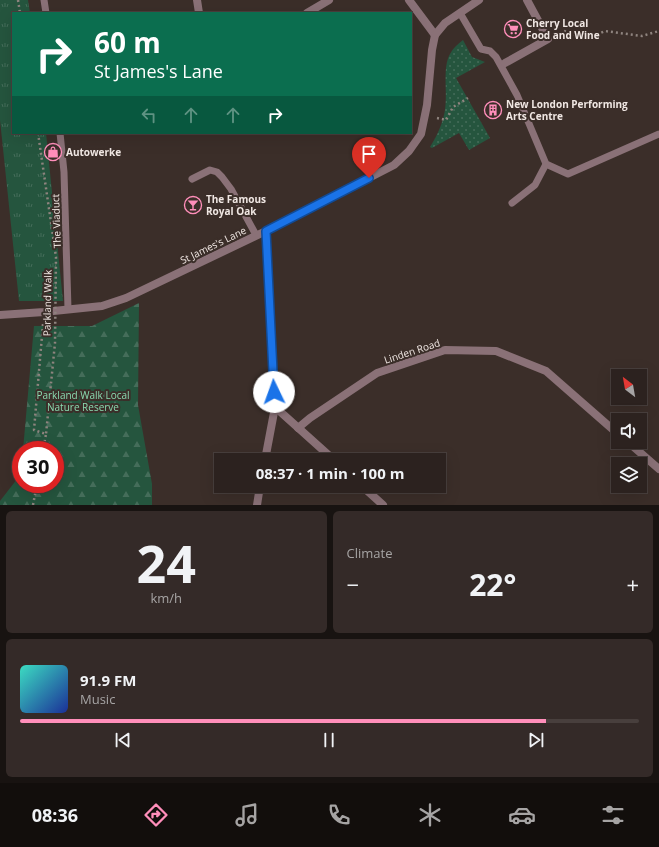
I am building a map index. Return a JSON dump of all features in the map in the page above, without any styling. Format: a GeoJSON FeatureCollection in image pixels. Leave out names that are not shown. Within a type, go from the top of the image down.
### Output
{"type":"FeatureCollection","features":[{"type":"Feature","properties":{"kind":"street"},"geometry":{"type":"LineString","coordinates":[[197,0],[199,12]]}},
{"type":"Feature","properties":{"kind":"street"},"geometry":{"type":"LineString","coordinates":[[309,12],[328,0]]}},
{"type":"Feature","properties":{"kind":"street"},"geometry":{"type":"LineString","coordinates":[[409,0],[435,35],[445,23],[479,0]]}},
{"type":"Feature","properties":{"kind":"street"},"geometry":{"type":"LineString","coordinates":[[505,63],[548,39],[528,0]]}},
{"type":"Feature","properties":{"kind":"street","name":"St James's Lane"},"geometry":{"type":"LineString","coordinates":[[0,315],[102,306],[126,298],[266,231],[394,165],[409,151],[421,134],[427,106],[432,50],[435,35]]}},
{"type":"Feature","properties":{"kind":"street"},"geometry":{"type":"LineString","coordinates":[[266,231],[275,406],[266,453]]}},
{"type":"Feature","properties":{"kind":"street","name":"Linden Road"},"geometry":{"type":"LineString","coordinates":[[298,428],[310,418],[377,373],[445,350],[496,351],[546,371],[611,428]]}},
{"type":"Feature","properties":{"kind":"street"},"geometry":{"type":"LineString","coordinates":[[275,406],[326,453]]}},
{"type":"Feature","properties":{"kind":"street"},"geometry":{"type":"LineString","coordinates":[[636,449],[659,469]]}},
{"type":"Feature","properties":{"kind":"street"},"geometry":{"type":"LineString","coordinates":[[257,505],[259,493]]}},
{"type":"Feature","properties":{"kind":"street"},"geometry":{"type":"LineString","coordinates":[[370,493],[383,505]]}},
{"type":"Feature","properties":{"kind":"lane"},"geometry":{"type":"LineString","coordinates":[[44,0],[46,12]]}},
{"type":"Feature","properties":{"kind":"lane"},"geometry":{"type":"LineString","coordinates":[[460,13],[481,49],[490,51],[496,57],[517,95],[546,164],[568,174],[659,134]]}},
{"type":"Feature","properties":{"kind":"lane","name":"The Viaduct"},"geometry":{"type":"LineString","coordinates":[[60,134],[64,172],[68,310]]}},
{"type":"Feature","properties":{"kind":"lane"},"geometry":{"type":"LineString","coordinates":[[512,203],[535,185],[546,164]]}},
{"type":"Feature","properties":{"kind":"lane"},"geometry":{"type":"LineString","coordinates":[[192,179],[210,170],[217,172],[231,189],[256,235]]}},
{"type":"Feature","properties":{"kind":"path"},"geometry":{"type":"LineString","coordinates":[[18,0],[20,12]]}},
{"type":"Feature","properties":{"kind":"path"},"geometry":{"type":"LineString","coordinates":[[548,39],[564,32],[586,39],[605,31],[642,36],[659,32]]}},
{"type":"Feature","properties":{"kind":"path"},"geometry":{"type":"LineString","coordinates":[[442,119],[446,120],[453,107],[468,98]]}},
{"type":"Feature","properties":{"kind":"path","name":"Parkland Walk"},"geometry":{"type":"LineString","coordinates":[[38,134],[56,257],[55,343],[45,441]]}},
{"type":"Feature","properties":{"kind":"path"},"geometry":{"type":"LineString","coordinates":[[44,312],[34,430],[46,434]]}},
{"type":"Feature","properties":{"kind":"path"},"geometry":{"type":"LineString","coordinates":[[33,505],[35,493]]}},
{"type":"Feature","properties":{"kind":"green space"},"geometry":{"type":"Polygon","coordinates":[[[0,0],[28,0],[30,12],[12,12],[12,134],[46,134],[63,301],[19,301],[0,120],[0,0]]]}},
{"type":"Feature","properties":{"kind":"green space"},"geometry":{"type":"Polygon","coordinates":[[[463,40],[472,57],[485,62],[456,78],[490,138],[469,150],[459,133],[432,148],[430,147],[443,120],[445,110],[446,66],[450,54],[463,40]]]}},
{"type":"Feature","properties":{"kind":"green space","name":"Parkland Walk Local Nature Reserve"},"geometry":{"type":"Polygon","coordinates":[[[139,303],[138,405],[152,484],[152,505],[0,505],[0,501],[12,486],[12,493],[64,493],[64,441],[24,441],[34,326],[92,326],[139,303]]]}},
{"type":"Feature","properties":{"kind":"place","name":"Cherry Local Food and Wine"},"geometry":{"type":"Point","coordinates":[513,29]}},
{"type":"Feature","properties":{"kind":"place","name":"New London Performing Arts Centre"},"geometry":{"type":"Point","coordinates":[493,110]}},
{"type":"Feature","properties":{"kind":"place","name":"Autowerke"},"geometry":{"type":"Point","coordinates":[53,152]}},
{"type":"Feature","properties":{"kind":"place","name":"The Famous Royal Oak"},"geometry":{"type":"Point","coordinates":[193,205]}},
{"type":"Feature","properties":{"kind":"route"},"geometry":{"type":"LineString","coordinates":[[274,392],[266,231],[369,178]]}}]}
